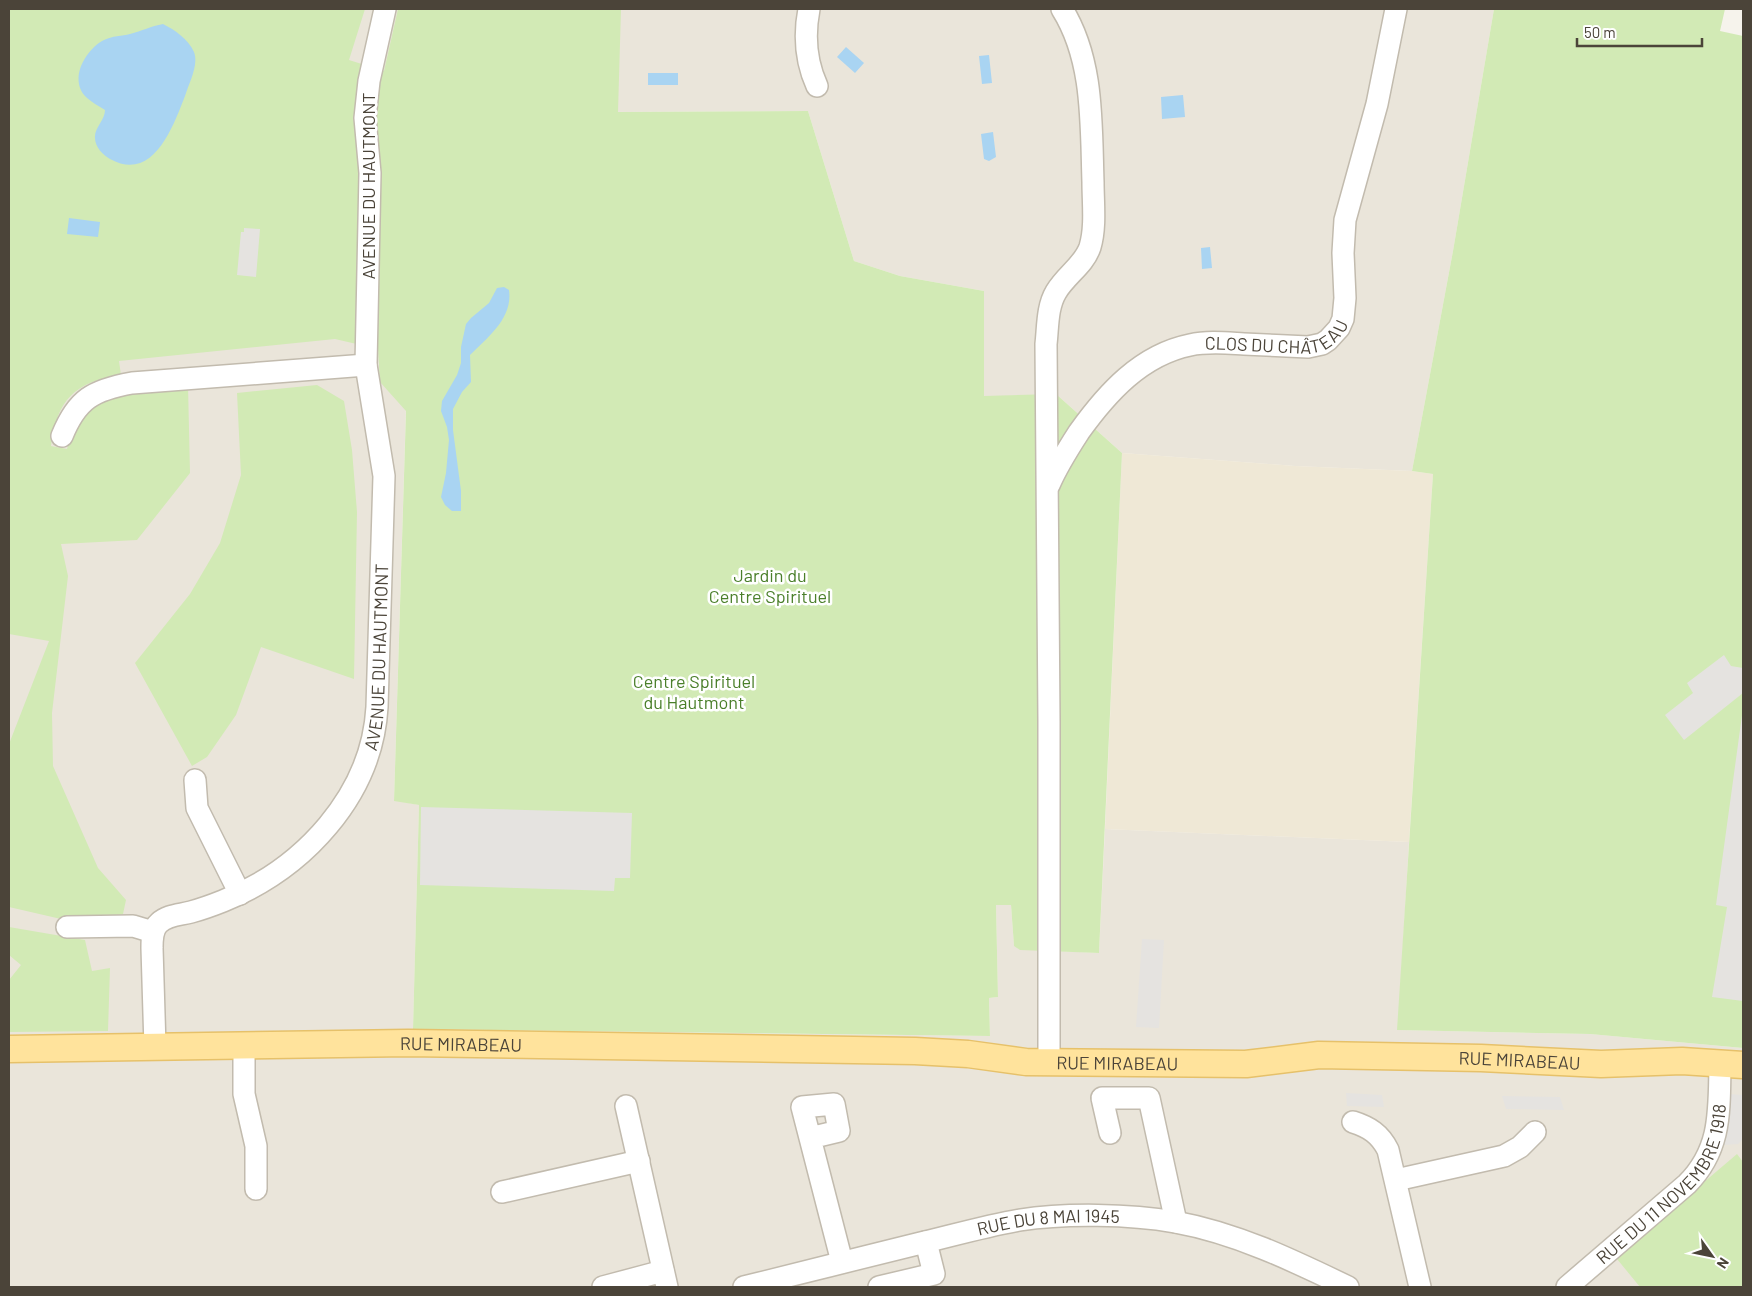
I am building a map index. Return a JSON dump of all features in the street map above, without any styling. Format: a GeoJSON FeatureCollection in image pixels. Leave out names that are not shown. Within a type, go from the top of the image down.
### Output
{"type":"FeatureCollection","features":[{"type":"Feature","properties":{"kind":"main road","name":"RUE MIRABEAU"},"geometry":{"type":"LineString","coordinates":[[9,1049],[408,1043],[915,1051],[968,1054],[1017,1061],[1049,1055],[1246,1064],[1319,1055],[1481,1058],[1601,1064],[1682,1061],[1731,1071]]}},
{"type":"Feature","properties":{"kind":"street","name":"AVENUE DU HAUTMONT"},"geometry":{"type":"LineString","coordinates":[[153,932],[158,923],[166,918],[204,908],[240,894],[285,866],[317,838],[337,814],[362,774],[370,752],[378,707],[384,476],[366,366],[370,173],[366,109],[369,81],[385,9]]}},
{"type":"Feature","properties":{"kind":"street"},"geometry":{"type":"LineString","coordinates":[[809,9],[807,50],[811,74],[817,86]]}},
{"type":"Feature","properties":{"kind":"street"},"geometry":{"type":"LineString","coordinates":[[1049,1055],[1046,344],[1049,314],[1056,292],[1086,255],[1092,239],[1093,226],[1092,144],[1086,75],[1076,37],[1062,9]]}},
{"type":"Feature","properties":{"kind":"street","name":"CLOS DU CHÂTEAU"},"geometry":{"type":"LineString","coordinates":[[1047,493],[1063,458],[1099,405],[1130,374],[1152,359],[1190,344],[1216,342],[1308,347],[1322,344],[1339,328],[1345,310],[1343,248],[1345,220],[1377,104],[1396,9]]}},
{"type":"Feature","properties":{"kind":"street"},"geometry":{"type":"LineString","coordinates":[[62,436],[72,415],[83,402],[96,392],[111,387],[132,383],[366,366]]}},
{"type":"Feature","properties":{"kind":"street"},"geometry":{"type":"LineString","coordinates":[[195,780],[197,808],[240,894]]}},
{"type":"Feature","properties":{"kind":"street"},"geometry":{"type":"LineString","coordinates":[[68,927],[133,926],[153,932],[155,1047]]}},
{"type":"Feature","properties":{"kind":"street"},"geometry":{"type":"LineString","coordinates":[[244,1045],[244,1094],[256,1146],[256,1189]]}},
{"type":"Feature","properties":{"kind":"street","name":"RUE DU 11 NOVEMBRE 1918"},"geometry":{"type":"LineString","coordinates":[[1567,1287],[1687,1184],[1698,1171],[1710,1152],[1715,1137],[1731,1071]]}},
{"type":"Feature","properties":{"kind":"street"},"geometry":{"type":"LineString","coordinates":[[1110,1133],[1102,1098],[1149,1098],[1176,1222]]}},
{"type":"Feature","properties":{"kind":"street"},"geometry":{"type":"LineString","coordinates":[[603,1287],[665,1279],[626,1106]]}},
{"type":"Feature","properties":{"kind":"street"},"geometry":{"type":"LineString","coordinates":[[1352,1122],[1363,1126],[1380,1137],[1388,1150],[1420,1287]]}},
{"type":"Feature","properties":{"kind":"street"},"geometry":{"type":"LineString","coordinates":[[1396,1180],[1504,1156],[1520,1147],[1535,1132]]}},
{"type":"Feature","properties":{"kind":"street"},"geometry":{"type":"LineString","coordinates":[[810,1138],[842,1262]]}},
{"type":"Feature","properties":{"kind":"street"},"geometry":{"type":"LineString","coordinates":[[502,1192],[639,1161]]}},
{"type":"Feature","properties":{"kind":"street","name":"RUE DU 8 MAI 1945"},"geometry":{"type":"LineString","coordinates":[[744,1287],[796,1281],[842,1262],[1020,1220],[1050,1217],[1111,1216],[1176,1222],[1218,1232],[1253,1244],[1305,1277],[1348,1287]]}},
{"type":"Feature","properties":{"kind":"street"},"geometry":{"type":"LineString","coordinates":[[879,1287],[934,1274],[926,1242]]}},
{"type":"Feature","properties":{"kind":"shaded area"},"geometry":{"type":"Polygon","coordinates":[[[9,9],[1494,9],[1453,251],[1412,471],[1295,466],[1122,453],[1056,394],[984,397],[984,291],[900,276],[854,261],[808,111],[415,113],[394,800],[419,805],[413,1029],[990,1036],[989,998],[998,997],[996,905],[1011,905],[1014,946],[1099,953],[1105,829],[1409,842],[1398,1030],[1590,1034],[1743,1048],[1743,1287],[9,1287],[9,9]]]}},
{"type":"Feature","properties":{"kind":"shaded area"},"geometry":{"type":"Polygon","coordinates":[[[244,228],[260,229],[256,277],[237,275],[241,232],[244,232],[244,228]]]}},
{"type":"Feature","properties":{"kind":"shaded area"},"geometry":{"type":"Polygon","coordinates":[[[1122,453],[1295,466],[1412,471],[1433,474],[1409,842],[1105,829],[1122,453]]]}},
{"type":"Feature","properties":{"kind":"shaded area"},"geometry":{"type":"Polygon","coordinates":[[[1724,655],[1731,666],[1743,668],[1743,693],[1684,740],[1665,715],[1693,693],[1687,683],[1724,655]]]}},
{"type":"Feature","properties":{"kind":"shaded area"},"geometry":{"type":"Polygon","coordinates":[[[1743,708],[1743,1001],[1712,997],[1727,907],[1716,905],[1743,708]]]}},
{"type":"Feature","properties":{"kind":"shaded area"},"geometry":{"type":"Polygon","coordinates":[[[421,807],[632,813],[630,878],[615,878],[614,891],[420,885],[421,807]]]}},
{"type":"Feature","properties":{"kind":"shaded area"},"geometry":{"type":"Polygon","coordinates":[[[1142,939],[1164,940],[1159,1028],[1136,1027],[1142,939]]]}},
{"type":"Feature","properties":{"kind":"shaded area"},"geometry":{"type":"Polygon","coordinates":[[[1346,1093],[1382,1095],[1384,1107],[1347,1106],[1346,1093]]]}},
{"type":"Feature","properties":{"kind":"shaded area"},"geometry":{"type":"Polygon","coordinates":[[[1728,1094],[1743,1095],[1743,1139],[1738,1144],[1724,1145],[1728,1094]]]}},
{"type":"Feature","properties":{"kind":"shaded area"},"geometry":{"type":"Polygon","coordinates":[[[1502,1096],[1560,1097],[1564,1110],[1506,1109],[1502,1096]]]}},
{"type":"Feature","properties":{"kind":"green space","name":"Centre Spirituel du Hautmont"},"geometry":{"type":"Polygon","coordinates":[[[9,9],[365,9],[349,60],[384,71],[398,9],[621,9],[618,112],[808,111],[854,261],[900,276],[984,291],[984,396],[1056,394],[1122,453],[1099,953],[1020,950],[1014,946],[1011,905],[996,905],[998,997],[989,998],[990,1036],[413,1029],[419,805],[394,801],[406,411],[380,382],[378,349],[335,339],[119,361],[121,375],[105,378],[80,388],[63,405],[58,416],[51,446],[67,449],[73,426],[100,396],[188,385],[190,473],[137,540],[61,544],[68,576],[52,713],[53,766],[98,868],[126,900],[123,914],[97,920],[61,919],[9,907],[9,744],[49,641],[9,634],[9,9]]]}},
{"type":"Feature","properties":{"kind":"green space"},"geometry":{"type":"Polygon","coordinates":[[[1494,9],[1725,9],[1720,31],[1743,36],[1743,1048],[1590,1034],[1397,1030],[1433,474],[1412,471],[1453,251],[1494,9]]]}},
{"type":"Feature","properties":{"kind":"green space"},"geometry":{"type":"Polygon","coordinates":[[[317,385],[344,401],[352,450],[357,512],[354,679],[261,647],[236,715],[207,757],[192,766],[135,663],[190,594],[220,543],[241,475],[237,393],[317,385]]]}},
{"type":"Feature","properties":{"kind":"green space"},"geometry":{"type":"Polygon","coordinates":[[[9,927],[85,940],[92,971],[110,968],[108,1031],[9,1032],[9,980],[21,965],[9,955],[9,927]]]}},
{"type":"Feature","properties":{"kind":"green space"},"geometry":{"type":"Polygon","coordinates":[[[1737,1154],[1743,1162],[1743,1287],[1640,1287],[1617,1259],[1737,1154]]]}},
{"type":"Feature","properties":{"kind":"water"},"geometry":{"type":"Polygon","coordinates":[[[163,24],[181,35],[194,52],[193,74],[174,122],[159,148],[149,158],[138,164],[125,164],[110,159],[96,145],[95,134],[105,114],[105,110],[86,97],[81,90],[79,73],[86,57],[97,44],[104,40],[163,24]]]}},
{"type":"Feature","properties":{"kind":"water"},"geometry":{"type":"Polygon","coordinates":[[[846,47],[864,63],[855,73],[837,57],[846,47]]]}},
{"type":"Feature","properties":{"kind":"water"},"geometry":{"type":"Polygon","coordinates":[[[989,55],[992,83],[982,84],[979,56],[989,55]]]}},
{"type":"Feature","properties":{"kind":"water"},"geometry":{"type":"Polygon","coordinates":[[[648,73],[678,73],[678,85],[648,85],[648,73]]]}},
{"type":"Feature","properties":{"kind":"water"},"geometry":{"type":"Polygon","coordinates":[[[1183,95],[1185,117],[1162,119],[1161,97],[1183,95]]]}},
{"type":"Feature","properties":{"kind":"water"},"geometry":{"type":"Polygon","coordinates":[[[993,132],[996,157],[989,161],[984,159],[981,134],[993,132]]]}},
{"type":"Feature","properties":{"kind":"water"},"geometry":{"type":"Polygon","coordinates":[[[69,218],[100,222],[98,237],[67,234],[69,218]]]}},
{"type":"Feature","properties":{"kind":"water"},"geometry":{"type":"Polygon","coordinates":[[[1210,247],[1212,268],[1202,269],[1201,248],[1210,247]]]}},
{"type":"Feature","properties":{"kind":"water"},"geometry":{"type":"Polygon","coordinates":[[[504,287],[509,290],[507,309],[498,326],[470,355],[471,382],[462,392],[453,409],[453,430],[461,491],[461,511],[452,511],[445,505],[441,497],[446,473],[449,440],[447,427],[441,411],[442,401],[457,375],[461,363],[461,347],[466,324],[489,303],[497,288],[504,287]]]}},
{"type":"Feature","properties":{"kind":"park label","name":"Jardin du Centre Spirituel"},"geometry":{"type":"Point","coordinates":[770,585]}}]}
